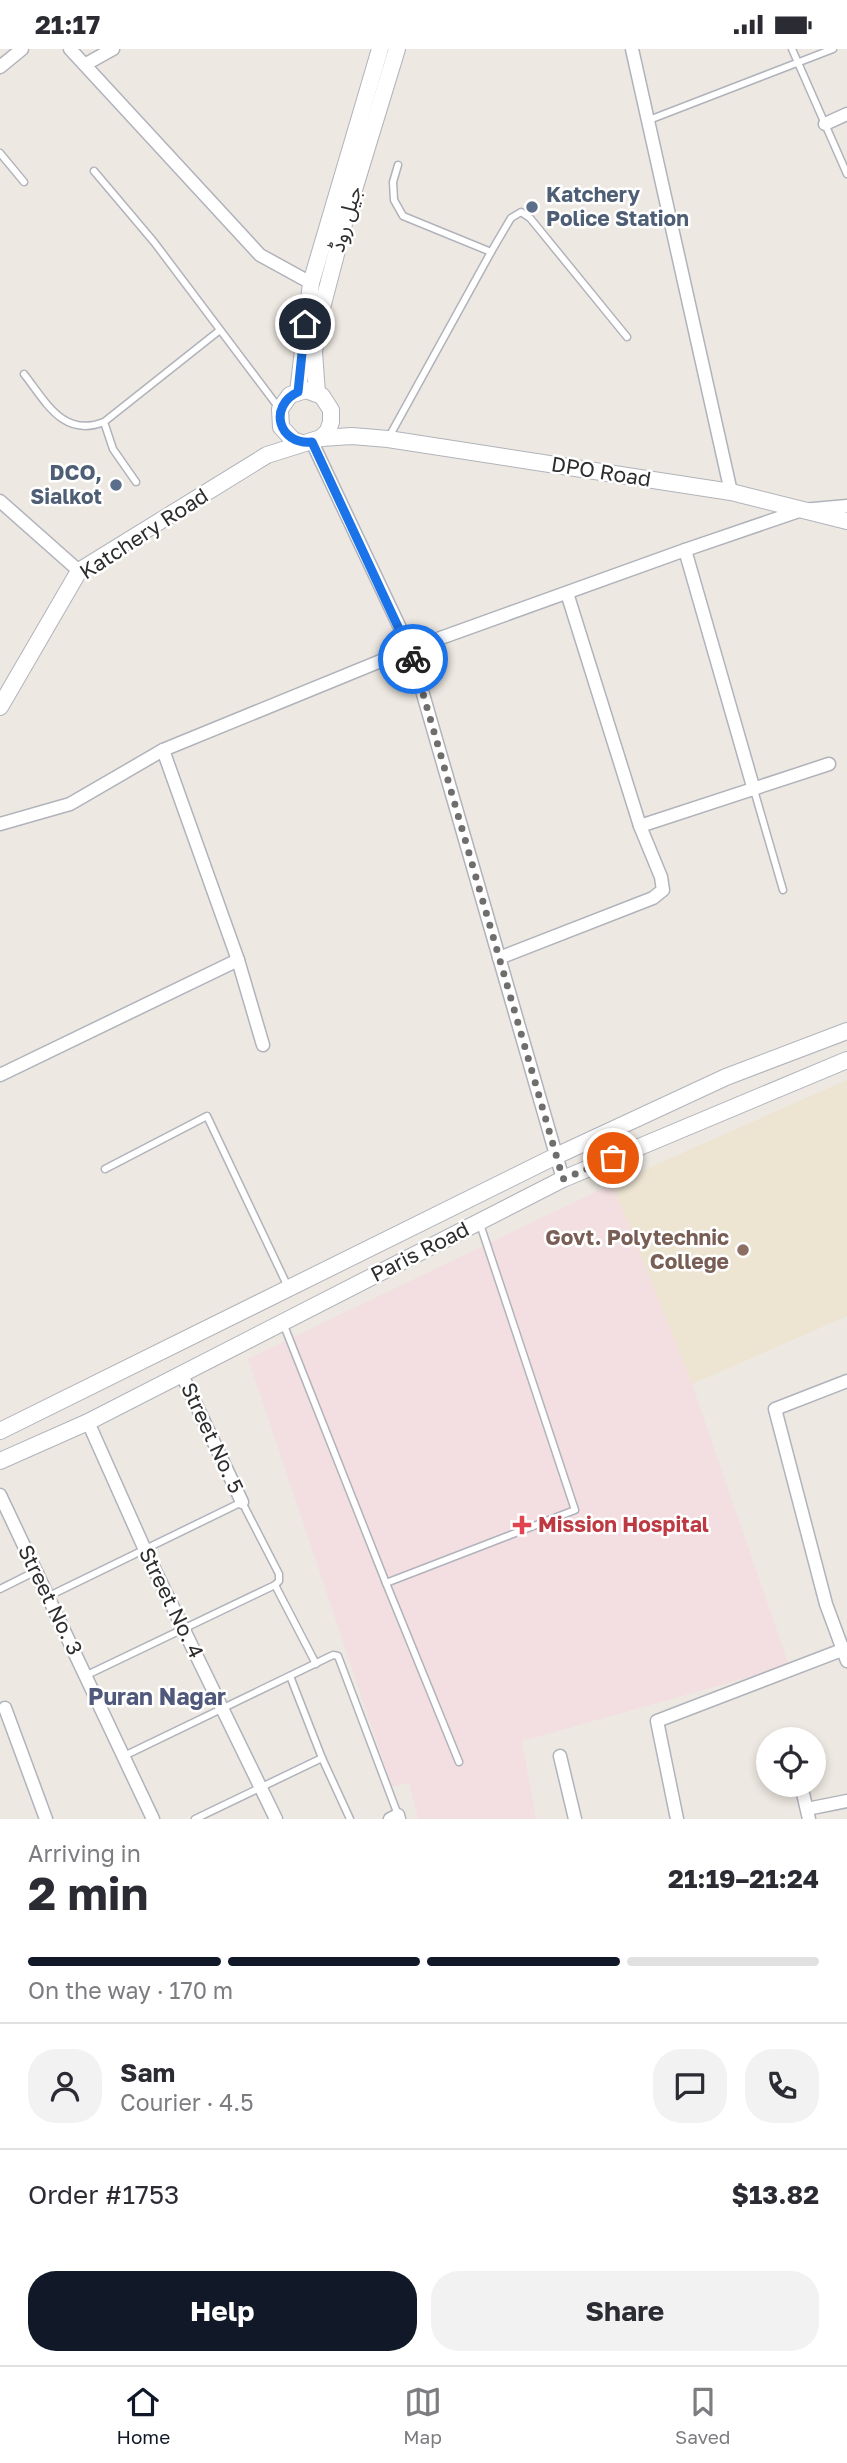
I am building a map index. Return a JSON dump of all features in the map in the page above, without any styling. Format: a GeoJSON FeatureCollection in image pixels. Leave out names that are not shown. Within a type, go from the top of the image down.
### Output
{"type":"FeatureCollection","features":[{"type":"Feature","properties":{"kind":"main road"},"geometry":{"type":"LineString","coordinates":[[298,392],[311,283],[380,49]]}},
{"type":"Feature","properties":{"kind":"main road","name":"جیل روڈ"},"geometry":{"type":"LineString","coordinates":[[317,393],[314,352],[317,327],[346,216],[397,49]]}},
{"type":"Feature","properties":{"kind":"main road"},"geometry":{"type":"LineString","coordinates":[[332,416],[328,431],[312,441],[293,440],[281,426],[280,409],[290,395],[306,390],[317,393],[329,405],[332,416],[352,436]]}},
{"type":"Feature","properties":{"kind":"main road"},"geometry":{"type":"LineString","coordinates":[[267,454],[286,434]]}},
{"type":"Feature","properties":{"kind":"main road","name":"DPO Road"},"geometry":{"type":"LineString","coordinates":[[267,454],[312,441],[352,436],[388,439],[731,492],[847,521]]}},
{"type":"Feature","properties":{"kind":"main road","name":"Katchery Road"},"geometry":{"type":"LineString","coordinates":[[0,707],[79,571],[267,454]]}},
{"type":"Feature","properties":{"kind":"main road","name":"Paris Road"},"geometry":{"type":"LineString","coordinates":[[0,1431],[556,1156],[726,1077],[847,1031]]}},
{"type":"Feature","properties":{"kind":"main road","name":"Paris Road"},"geometry":{"type":"LineString","coordinates":[[0,1461],[88,1422],[182,1375],[563,1179],[847,1060]]}},
{"type":"Feature","properties":{"kind":"main road"},"geometry":{"type":"LineString","coordinates":[[726,1077],[736,1106]]}},
{"type":"Feature","properties":{"kind":"street"},"geometry":{"type":"LineString","coordinates":[[0,67],[22,49]]}},
{"type":"Feature","properties":{"kind":"street"},"geometry":{"type":"LineString","coordinates":[[71,49],[260,255],[311,283]]}},
{"type":"Feature","properties":{"kind":"street"},"geometry":{"type":"LineString","coordinates":[[86,64],[113,49]]}},
{"type":"Feature","properties":{"kind":"street"},"geometry":{"type":"LineString","coordinates":[[632,49],[731,492]]}},
{"type":"Feature","properties":{"kind":"street"},"geometry":{"type":"LineString","coordinates":[[825,124],[847,114]]}},
{"type":"Feature","properties":{"kind":"street"},"geometry":{"type":"LineString","coordinates":[[312,441],[410,649],[563,1179]]}},
{"type":"Feature","properties":{"kind":"street"},"geometry":{"type":"LineString","coordinates":[[0,501],[79,571]]}},
{"type":"Feature","properties":{"kind":"street"},"geometry":{"type":"LineString","coordinates":[[0,824],[70,804],[163,751],[410,649],[802,510],[847,506]]}},
{"type":"Feature","properties":{"kind":"street"},"geometry":{"type":"LineString","coordinates":[[685,550],[754,790]]}},
{"type":"Feature","properties":{"kind":"street"},"geometry":{"type":"LineString","coordinates":[[499,958],[659,895],[663,890],[661,877],[640,826],[567,593]]}},
{"type":"Feature","properties":{"kind":"street"},"geometry":{"type":"LineString","coordinates":[[163,751],[238,960],[263,1045]]}},
{"type":"Feature","properties":{"kind":"street"},"geometry":{"type":"LineString","coordinates":[[640,826],[829,764]]}},
{"type":"Feature","properties":{"kind":"street"},"geometry":{"type":"LineString","coordinates":[[0,1075],[238,960]]}},
{"type":"Feature","properties":{"kind":"street","name":"Street No. 5"},"geometry":{"type":"LineString","coordinates":[[182,1375],[242,1502]]}},
{"type":"Feature","properties":{"kind":"street"},"geometry":{"type":"LineString","coordinates":[[677,1819],[657,1721],[846,1653],[827,1604],[775,1409],[847,1381]]}},
{"type":"Feature","properties":{"kind":"street","name":"Street No. 4"},"geometry":{"type":"LineString","coordinates":[[88,1422],[145,1550],[259,1789],[276,1819]]}},
{"type":"Feature","properties":{"kind":"street","name":"Street No. 3"},"geometry":{"type":"LineString","coordinates":[[0,1495],[153,1819]]}},
{"type":"Feature","properties":{"kind":"street"},"geometry":{"type":"LineString","coordinates":[[2,1709],[42,1818]]}},
{"type":"Feature","properties":{"kind":"street"},"geometry":{"type":"LineString","coordinates":[[560,1756],[575,1819]]}},
{"type":"Feature","properties":{"kind":"street"},"geometry":{"type":"LineString","coordinates":[[808,1814],[847,1801]]}},
{"type":"Feature","properties":{"kind":"lane"},"geometry":{"type":"LineString","coordinates":[[792,49],[847,174]]}},
{"type":"Feature","properties":{"kind":"lane"},"geometry":{"type":"LineString","coordinates":[[647,121],[833,49]]}},
{"type":"Feature","properties":{"kind":"lane"},"geometry":{"type":"LineString","coordinates":[[0,153],[24,182]]}},
{"type":"Feature","properties":{"kind":"lane"},"geometry":{"type":"LineString","coordinates":[[398,165],[393,182],[394,200],[403,216],[491,252]]}},
{"type":"Feature","properties":{"kind":"lane"},"geometry":{"type":"LineString","coordinates":[[94,171],[154,242],[280,409]]}},
{"type":"Feature","properties":{"kind":"lane"},"geometry":{"type":"LineString","coordinates":[[388,439],[491,252],[511,218],[521,212],[530,218],[627,337]]}},
{"type":"Feature","properties":{"kind":"lane"},"geometry":{"type":"LineString","coordinates":[[24,374],[54,413],[77,426],[91,427],[104,422],[219,330]]}},
{"type":"Feature","properties":{"kind":"lane"},"geometry":{"type":"LineString","coordinates":[[104,422],[113,449],[136,482]]}},
{"type":"Feature","properties":{"kind":"lane"},"geometry":{"type":"LineString","coordinates":[[754,790],[783,890]]}},
{"type":"Feature","properties":{"kind":"lane"},"geometry":{"type":"LineString","coordinates":[[105,1169],[207,1116],[289,1289]]}},
{"type":"Feature","properties":{"kind":"lane"},"geometry":{"type":"LineString","coordinates":[[386,1583],[575,1510],[479,1223]]}},
{"type":"Feature","properties":{"kind":"lane"},"geometry":{"type":"LineString","coordinates":[[283,1321],[459,1762]]}},
{"type":"Feature","properties":{"kind":"lane"},"geometry":{"type":"LineString","coordinates":[[49,1596],[242,1502],[279,1574],[279,1581],[275,1585],[87,1675]]}},
{"type":"Feature","properties":{"kind":"lane"},"geometry":{"type":"LineString","coordinates":[[0,1589],[36,1571]]}},
{"type":"Feature","properties":{"kind":"lane"},"geometry":{"type":"LineString","coordinates":[[275,1585],[316,1664]]}},
{"type":"Feature","properties":{"kind":"lane"},"geometry":{"type":"LineString","coordinates":[[124,1756],[333,1655],[338,1656],[396,1818]]}},
{"type":"Feature","properties":{"kind":"lane"},"geometry":{"type":"LineString","coordinates":[[290,1677],[322,1758],[351,1819]]}},
{"type":"Feature","properties":{"kind":"lane"},"geometry":{"type":"LineString","coordinates":[[195,1819],[322,1758]]}},
{"type":"Feature","properties":{"kind":"shaded area","name":"Govt. Polytechnic College"},"geometry":{"type":"Polygon","coordinates":[[[847,1080],[847,1316],[692,1384],[612,1184],[847,1080]]]}},
{"type":"Feature","properties":{"kind":"shaded area","name":"Mission Hospital"},"geometry":{"type":"Polygon","coordinates":[[[612,1184],[692,1384],[789,1666],[522,1741],[536,1819],[418,1819],[409,1783],[392,1787],[248,1359],[612,1184]]]}},
{"type":"Feature","properties":{"kind":"way so far"},"geometry":{"type":"LineString","coordinates":[[413,659],[563,1179],[613,1158]]}},
{"type":"Feature","properties":{"kind":"place","name":"Katchery Police Station"},"geometry":{"type":"Point","coordinates":[532,207]}},
{"type":"Feature","properties":{"kind":"place","name":"DCO, Sialkot"},"geometry":{"type":"Point","coordinates":[116,485]}},
{"type":"Feature","properties":{"kind":"place","name":"Govt. Polytechnic College"},"geometry":{"type":"Point","coordinates":[743,1250]}},
{"type":"Feature","properties":{"kind":"place","name":"Mission Hospital"},"geometry":{"type":"Point","coordinates":[522,1525]}},
{"type":"Feature","properties":{"kind":"district","name":"Puran Nagar"},"geometry":{"type":"Point","coordinates":[157,1697]}},
{"type":"Feature","properties":{"kind":"route"},"geometry":{"type":"LineString","coordinates":[[305,324],[298,392],[290,395],[280,409],[281,426],[293,440],[312,442],[413,659]]}}]}
